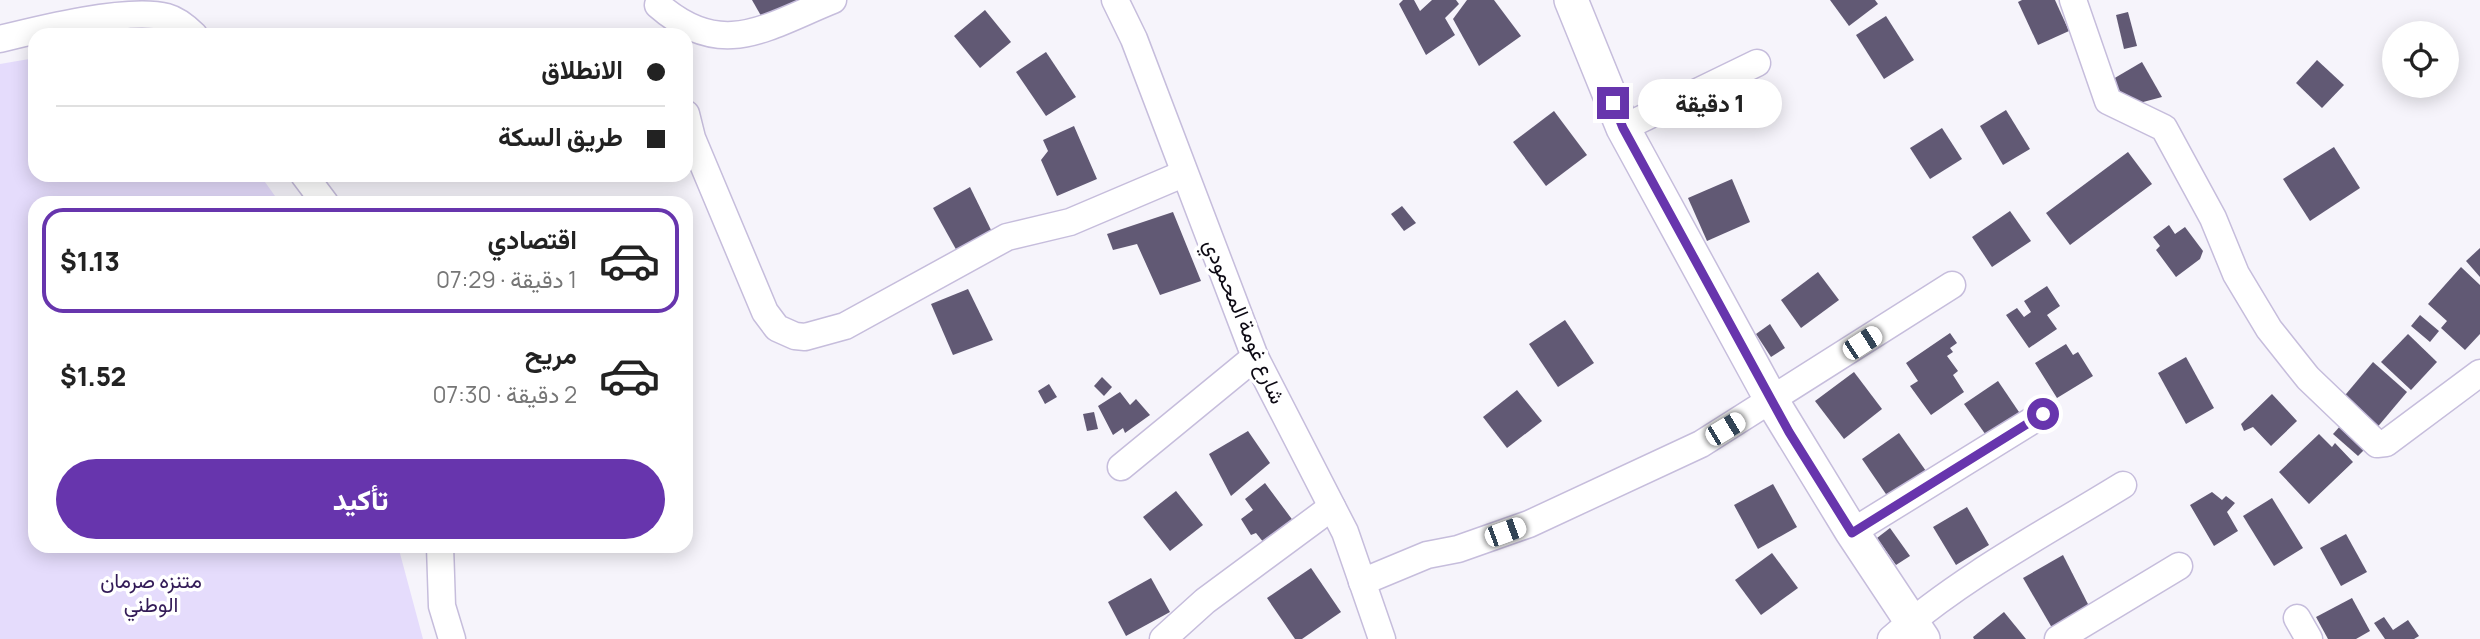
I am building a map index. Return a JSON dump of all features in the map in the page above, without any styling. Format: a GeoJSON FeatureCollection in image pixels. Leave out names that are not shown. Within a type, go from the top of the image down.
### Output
{"type":"FeatureCollection","features":[{"type":"Feature","properties":{"kind":"main road"},"geometry":{"type":"LineString","coordinates":[[1571,0],[1623,128],[1772,401],[1852,533],[1908,633]]}},
{"type":"Feature","properties":{"kind":"street"},"geometry":{"type":"LineString","coordinates":[[693,28],[729,37],[745,36],[833,0]]}},
{"type":"Feature","properties":{"kind":"street","name":"شارع غومة المحمودي"},"geometry":{"type":"LineString","coordinates":[[1115,0],[1134,39],[1255,356],[1345,532],[1382,639]]}},
{"type":"Feature","properties":{"kind":"street"},"geometry":{"type":"LineString","coordinates":[[2073,0],[2104,96],[2119,107],[2164,128],[2213,218],[2236,275],[2269,329],[2308,378],[2376,444],[2386,443],[2480,373]]}},
{"type":"Feature","properties":{"kind":"street"},"geometry":{"type":"LineString","coordinates":[[658,2],[676,20],[692,28]]}},
{"type":"Feature","properties":{"kind":"street"},"geometry":{"type":"LineString","coordinates":[[658,2],[664,28]]}},
{"type":"Feature","properties":{"kind":"street"},"geometry":{"type":"LineString","coordinates":[[46,28],[142,15],[169,17],[187,28]]}},
{"type":"Feature","properties":{"kind":"street"},"geometry":{"type":"LineString","coordinates":[[0,40],[28,32]]}},
{"type":"Feature","properties":{"kind":"street"},"geometry":{"type":"LineString","coordinates":[[1623,128],[1757,64]]}},
{"type":"Feature","properties":{"kind":"street"},"geometry":{"type":"LineString","coordinates":[[693,140],[759,300],[777,328],[804,337],[845,326],[1007,237],[1060,225],[1184,174]]}},
{"type":"Feature","properties":{"kind":"street"},"geometry":{"type":"LineString","coordinates":[[1362,582],[1427,555],[1458,549],[1529,524],[1701,444],[1952,285]]}},
{"type":"Feature","properties":{"kind":"street"},"geometry":{"type":"LineString","coordinates":[[1121,467],[1255,356]]}},
{"type":"Feature","properties":{"kind":"street"},"geometry":{"type":"LineString","coordinates":[[1852,533],[2043,414]]}},
{"type":"Feature","properties":{"kind":"street"},"geometry":{"type":"LineString","coordinates":[[1908,633],[2008,555],[2123,485]]}},
{"type":"Feature","properties":{"kind":"street"},"geometry":{"type":"LineString","coordinates":[[1163,639],[1206,601],[1332,507]]}},
{"type":"Feature","properties":{"kind":"street"},"geometry":{"type":"LineString","coordinates":[[440,553],[442,607],[452,639]]}},
{"type":"Feature","properties":{"kind":"street"},"geometry":{"type":"LineString","coordinates":[[2059,639],[2179,566]]}},
{"type":"Feature","properties":{"kind":"green space","name":"متنزه صرمان الوطني"},"geometry":{"type":"Polygon","coordinates":[[[28,59],[28,182],[265,182],[275,196],[28,196],[28,553],[400,553],[423,639],[0,639],[0,64],[28,59]]]}},
{"type":"Feature","properties":{"kind":"building"},"geometry":{"type":"Polygon","coordinates":[[[752,0],[801,0],[764,21],[752,0]]]}},
{"type":"Feature","properties":{"kind":"building"},"geometry":{"type":"Polygon","coordinates":[[[1403,0],[1414,0],[1420,11],[1432,0],[1456,0],[1459,4],[1445,18],[1455,35],[1426,55],[1399,4],[1403,0]]]}},
{"type":"Feature","properties":{"kind":"building"},"geometry":{"type":"Polygon","coordinates":[[[1467,0],[1494,0],[1521,36],[1479,66],[1453,19],[1467,0]]]}},
{"type":"Feature","properties":{"kind":"building"},"geometry":{"type":"Polygon","coordinates":[[[1830,0],[1875,0],[1878,4],[1849,26],[1830,0]]]}},
{"type":"Feature","properties":{"kind":"building"},"geometry":{"type":"Polygon","coordinates":[[[2055,0],[2069,31],[2038,45],[2018,2],[2055,0]]]}},
{"type":"Feature","properties":{"kind":"building"},"geometry":{"type":"Polygon","coordinates":[[[985,10],[1011,42],[980,68],[954,36],[985,10]]]}},
{"type":"Feature","properties":{"kind":"building"},"geometry":{"type":"Polygon","coordinates":[[[2128,12],[2137,46],[2124,49],[2116,15],[2128,12]]]}},
{"type":"Feature","properties":{"kind":"building"},"geometry":{"type":"Polygon","coordinates":[[[1886,16],[1914,60],[1884,79],[1856,35],[1886,16]]]}},
{"type":"Feature","properties":{"kind":"building"},"geometry":{"type":"Polygon","coordinates":[[[1046,52],[1076,97],[1046,116],[1016,72],[1046,52]]]}},
{"type":"Feature","properties":{"kind":"building"},"geometry":{"type":"Polygon","coordinates":[[[2317,60],[2344,85],[2322,108],[2296,83],[2317,60]]]}},
{"type":"Feature","properties":{"kind":"building"},"geometry":{"type":"Polygon","coordinates":[[[2142,62],[2162,97],[2128,106],[2113,79],[2142,62]]]}},
{"type":"Feature","properties":{"kind":"building"},"geometry":{"type":"Polygon","coordinates":[[[2006,110],[2030,149],[2003,165],[1980,126],[2006,110]]]}},
{"type":"Feature","properties":{"kind":"building"},"geometry":{"type":"Polygon","coordinates":[[[1554,111],[1587,155],[1546,186],[1513,142],[1554,111]]]}},
{"type":"Feature","properties":{"kind":"building"},"geometry":{"type":"Polygon","coordinates":[[[1074,126],[1097,179],[1057,196],[1041,160],[1048,151],[1043,140],[1074,126]]]}},
{"type":"Feature","properties":{"kind":"building"},"geometry":{"type":"Polygon","coordinates":[[[1942,128],[1962,159],[1930,179],[1910,148],[1942,128]]]}},
{"type":"Feature","properties":{"kind":"building"},"geometry":{"type":"Polygon","coordinates":[[[2334,147],[2360,188],[2310,221],[2283,179],[2334,147]]]}},
{"type":"Feature","properties":{"kind":"building"},"geometry":{"type":"Polygon","coordinates":[[[2128,152],[2152,184],[2070,245],[2046,213],[2128,152]]]}},
{"type":"Feature","properties":{"kind":"building"},"geometry":{"type":"Polygon","coordinates":[[[1732,179],[1750,222],[1707,241],[1688,198],[1732,179]]]}},
{"type":"Feature","properties":{"kind":"building"},"geometry":{"type":"Polygon","coordinates":[[[970,187],[993,234],[958,253],[933,208],[970,187]]]}},
{"type":"Feature","properties":{"kind":"building"},"geometry":{"type":"Polygon","coordinates":[[[1402,206],[1416,223],[1404,231],[1391,214],[1402,206]]]}},
{"type":"Feature","properties":{"kind":"building"},"geometry":{"type":"Polygon","coordinates":[[[2010,211],[2031,241],[1992,267],[1972,237],[2010,211]]]}},
{"type":"Feature","properties":{"kind":"building"},"geometry":{"type":"Polygon","coordinates":[[[1173,212],[1201,281],[1160,295],[1137,244],[1113,250],[1107,234],[1173,212]]]}},
{"type":"Feature","properties":{"kind":"building"},"geometry":{"type":"Polygon","coordinates":[[[2169,225],[2175,234],[2185,227],[2203,251],[2200,259],[2176,277],[2156,250],[2160,246],[2153,237],[2169,225]]]}},
{"type":"Feature","properties":{"kind":"building"},"geometry":{"type":"Polygon","coordinates":[[[2480,248],[2480,277],[2466,261],[2480,248]]]}},
{"type":"Feature","properties":{"kind":"building"},"geometry":{"type":"Polygon","coordinates":[[[2461,267],[2480,285],[2480,334],[2465,350],[2441,328],[2447,321],[2428,304],[2461,267]]]}},
{"type":"Feature","properties":{"kind":"building"},"geometry":{"type":"Polygon","coordinates":[[[1818,272],[1839,300],[1801,328],[1781,300],[1818,272]]]}},
{"type":"Feature","properties":{"kind":"building"},"geometry":{"type":"Polygon","coordinates":[[[2047,286],[2060,306],[2047,315],[2057,329],[2029,348],[2006,315],[2017,308],[2024,317],[2031,312],[2024,301],[2047,286]]]}},
{"type":"Feature","properties":{"kind":"building"},"geometry":{"type":"Polygon","coordinates":[[[968,289],[993,340],[953,355],[931,304],[968,289]]]}},
{"type":"Feature","properties":{"kind":"building"},"geometry":{"type":"Polygon","coordinates":[[[2420,315],[2439,331],[2430,342],[2411,326],[2420,315]]]}},
{"type":"Feature","properties":{"kind":"building"},"geometry":{"type":"Polygon","coordinates":[[[1565,320],[1594,363],[1558,387],[1529,344],[1565,320]]]}},
{"type":"Feature","properties":{"kind":"building"},"geometry":{"type":"Polygon","coordinates":[[[1770,324],[1785,348],[1771,357],[1756,334],[1770,324]]]}},
{"type":"Feature","properties":{"kind":"building"},"geometry":{"type":"Polygon","coordinates":[[[1950,333],[1957,343],[1950,348],[1953,352],[1947,356],[1958,371],[1953,375],[1964,392],[1931,415],[1910,386],[1918,381],[1906,363],[1950,333]]]}},
{"type":"Feature","properties":{"kind":"building"},"geometry":{"type":"Polygon","coordinates":[[[2408,334],[2437,362],[2411,390],[2381,362],[2408,334]]]}},
{"type":"Feature","properties":{"kind":"building"},"geometry":{"type":"Polygon","coordinates":[[[2066,344],[2073,355],[2078,352],[2093,376],[2057,398],[2035,363],[2066,344]]]}},
{"type":"Feature","properties":{"kind":"building"},"geometry":{"type":"Polygon","coordinates":[[[2186,357],[2214,408],[2186,424],[2158,373],[2186,357]]]}},
{"type":"Feature","properties":{"kind":"building"},"geometry":{"type":"Polygon","coordinates":[[[2373,362],[2407,392],[2375,430],[2341,400],[2373,362]]]}},
{"type":"Feature","properties":{"kind":"building"},"geometry":{"type":"Polygon","coordinates":[[[1854,372],[1882,409],[1844,439],[1815,401],[1854,372]]]}},
{"type":"Feature","properties":{"kind":"building"},"geometry":{"type":"Polygon","coordinates":[[[1102,377],[1112,387],[1104,396],[1094,386],[1102,377]]]}},
{"type":"Feature","properties":{"kind":"building"},"geometry":{"type":"Polygon","coordinates":[[[1998,381],[2021,415],[1988,438],[1964,404],[1998,381]]]}},
{"type":"Feature","properties":{"kind":"building"},"geometry":{"type":"Polygon","coordinates":[[[1049,384],[1057,397],[1045,404],[1038,391],[1049,384]]]}},
{"type":"Feature","properties":{"kind":"building"},"geometry":{"type":"Polygon","coordinates":[[[1517,390],[1542,421],[1507,448],[1483,417],[1517,390]]]}},
{"type":"Feature","properties":{"kind":"building"},"geometry":{"type":"Polygon","coordinates":[[[1120,392],[1130,405],[1136,399],[1150,415],[1125,433],[1123,428],[1113,435],[1098,406],[1120,392]]]}},
{"type":"Feature","properties":{"kind":"building"},"geometry":{"type":"Polygon","coordinates":[[[2272,394],[2297,421],[2271,446],[2253,427],[2244,431],[2241,424],[2272,394]]]}},
{"type":"Feature","properties":{"kind":"building"},"geometry":{"type":"Polygon","coordinates":[[[1094,412],[1098,429],[1087,431],[1083,414],[1094,412]]]}},
{"type":"Feature","properties":{"kind":"building"},"geometry":{"type":"Polygon","coordinates":[[[2342,424],[2367,447],[2358,456],[2333,434],[2342,424]]]}},
{"type":"Feature","properties":{"kind":"building"},"geometry":{"type":"Polygon","coordinates":[[[1248,431],[1270,463],[1231,496],[1209,454],[1248,431]]]}},
{"type":"Feature","properties":{"kind":"building"},"geometry":{"type":"Polygon","coordinates":[[[1899,433],[1926,471],[1888,497],[1862,459],[1899,433]]]}},
{"type":"Feature","properties":{"kind":"building"},"geometry":{"type":"Polygon","coordinates":[[[2319,434],[2332,447],[2335,443],[2353,462],[2309,504],[2279,472],[2319,434]]]}},
{"type":"Feature","properties":{"kind":"building"},"geometry":{"type":"Polygon","coordinates":[[[1265,483],[1297,526],[1268,548],[1256,533],[1251,535],[1241,519],[1253,510],[1245,499],[1265,483]]]}},
{"type":"Feature","properties":{"kind":"building"},"geometry":{"type":"Polygon","coordinates":[[[1773,484],[1797,527],[1758,549],[1734,505],[1773,484]]]}},
{"type":"Feature","properties":{"kind":"building"},"geometry":{"type":"Polygon","coordinates":[[[1176,491],[1203,525],[1170,551],[1143,517],[1176,491]]]}},
{"type":"Feature","properties":{"kind":"building"},"geometry":{"type":"Polygon","coordinates":[[[2212,492],[2222,500],[2226,496],[2235,503],[2227,512],[2238,531],[2214,546],[2190,505],[2212,492]]]}},
{"type":"Feature","properties":{"kind":"building"},"geometry":{"type":"Polygon","coordinates":[[[2272,498],[2303,548],[2274,566],[2243,516],[2272,498]]]}},
{"type":"Feature","properties":{"kind":"building"},"geometry":{"type":"Polygon","coordinates":[[[1967,507],[1989,545],[1956,565],[1933,527],[1967,507]]]}},
{"type":"Feature","properties":{"kind":"building"},"geometry":{"type":"Polygon","coordinates":[[[1890,528],[1910,556],[1896,565],[1877,538],[1890,528]]]}},
{"type":"Feature","properties":{"kind":"building"},"geometry":{"type":"Polygon","coordinates":[[[2346,534],[2367,572],[2341,586],[2320,548],[2346,534]]]}},
{"type":"Feature","properties":{"kind":"building"},"geometry":{"type":"Polygon","coordinates":[[[1772,553],[1798,588],[1761,615],[1735,580],[1772,553]]]}},
{"type":"Feature","properties":{"kind":"building"},"geometry":{"type":"Polygon","coordinates":[[[2063,555],[2092,612],[2055,633],[2023,578],[2063,555]]]}},
{"type":"Feature","properties":{"kind":"building"},"geometry":{"type":"Polygon","coordinates":[[[1311,568],[1341,612],[1302,639],[1295,639],[1267,598],[1311,568]]]}},
{"type":"Feature","properties":{"kind":"building"},"geometry":{"type":"Polygon","coordinates":[[[1151,578],[1170,612],[1126,636],[1108,602],[1151,578]]]}},
{"type":"Feature","properties":{"kind":"building"},"geometry":{"type":"Polygon","coordinates":[[[2352,598],[2370,631],[2356,639],[2328,639],[2316,617],[2352,598]]]}},
{"type":"Feature","properties":{"kind":"building"},"geometry":{"type":"Polygon","coordinates":[[[2004,612],[2026,639],[1974,639],[1973,637],[2004,612]]]}},
{"type":"Feature","properties":{"kind":"building"},"geometry":{"type":"Polygon","coordinates":[[[2384,617],[2393,630],[2408,620],[2419,636],[2414,639],[2385,639],[2374,623],[2384,617]]]}},
{"type":"Feature","properties":{"kind":"route"},"geometry":{"type":"LineString","coordinates":[[1613,103],[1623,128],[1789,432],[1852,533],[2043,414]]}}]}
